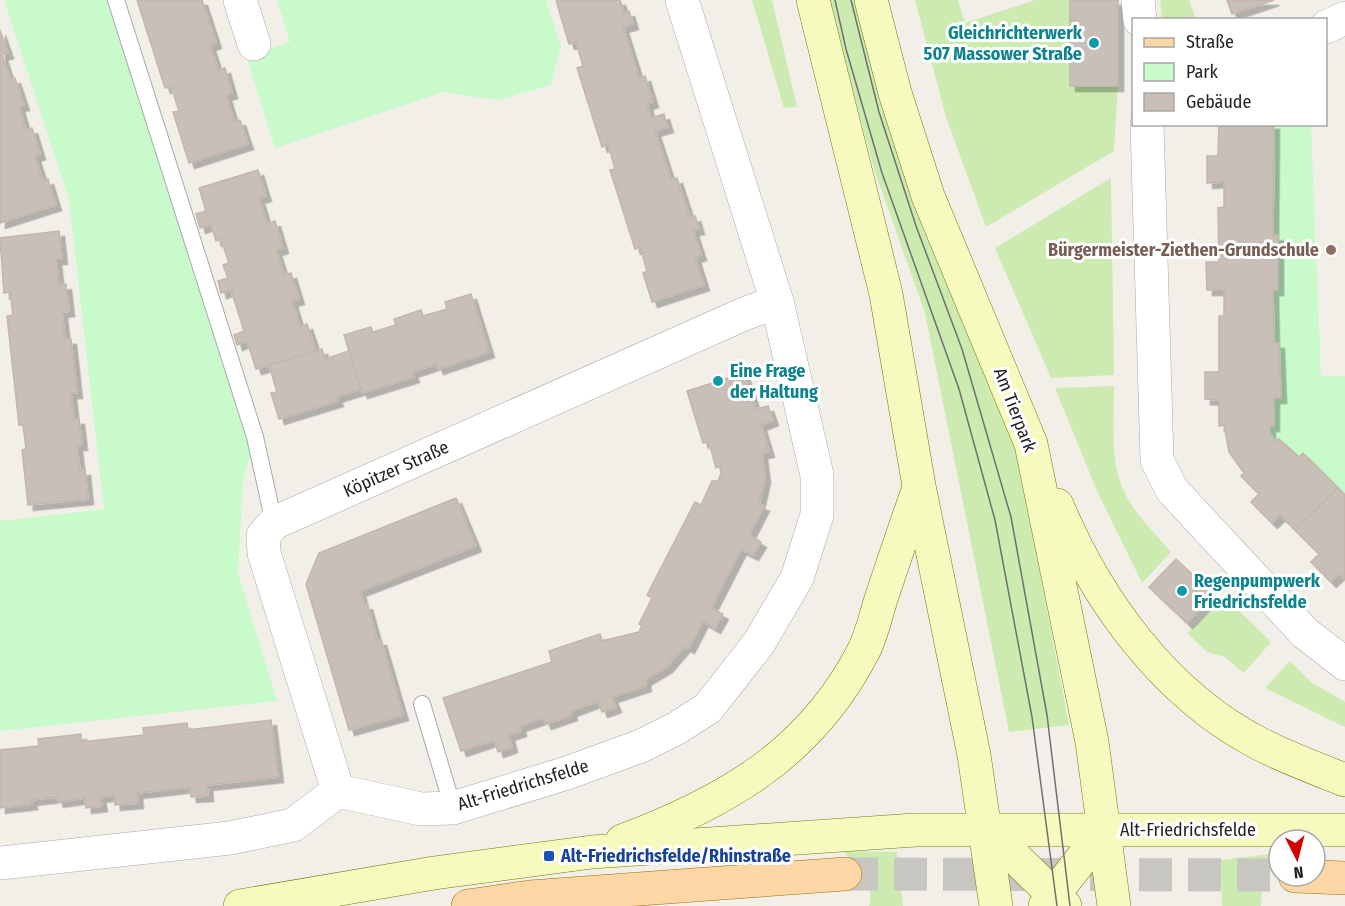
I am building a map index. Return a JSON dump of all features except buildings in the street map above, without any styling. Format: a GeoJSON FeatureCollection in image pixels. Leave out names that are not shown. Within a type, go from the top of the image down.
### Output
{"type":"FeatureCollection","features":[{"type":"Feature","properties":{"kind":"main road"},"geometry":{"type":"LineString","coordinates":[[813,0],[886,294],[919,486],[974,754],[987,830],[996,906]]}},
{"type":"Feature","properties":{"kind":"main road","name":"Am Tierpark"},"geometry":{"type":"LineString","coordinates":[[871,0],[896,93],[928,196],[1031,444],[1092,742],[1114,906]]}},
{"type":"Feature","properties":{"kind":"main road"},"geometry":{"type":"LineString","coordinates":[[1031,444],[1091,576],[1121,621],[1163,671],[1220,719],[1259,744],[1345,780]]}},
{"type":"Feature","properties":{"kind":"main road"},"geometry":{"type":"LineString","coordinates":[[592,852],[651,830],[711,802],[750,780],[794,747],[840,691],[864,650],[919,486]]}},
{"type":"Feature","properties":{"kind":"main road","name":"Alt-Friedrichsfelde"},"geometry":{"type":"LineString","coordinates":[[240,906],[434,873],[592,852],[915,830],[1345,830]]}},
{"type":"Feature","properties":{"kind":"main road","name":"Alt-Friedrichsfelde"},"geometry":{"type":"LineString","coordinates":[[987,830],[1054,902],[1104,830]]}},
{"type":"Feature","properties":{"kind":"main road"},"geometry":{"type":"LineString","coordinates":[[468,906],[530,897],[845,874]]}},
{"type":"Feature","properties":{"kind":"main road"},"geometry":{"type":"LineString","coordinates":[[1327,877],[1345,878]]}},
{"type":"Feature","properties":{"kind":"street"},"geometry":{"type":"LineString","coordinates":[[240,0],[254,44]]}},
{"type":"Feature","properties":{"kind":"street"},"geometry":{"type":"LineString","coordinates":[[682,0],[777,302]]}},
{"type":"Feature","properties":{"kind":"street"},"geometry":{"type":"LineString","coordinates":[[1138,0],[1140,18]]}},
{"type":"Feature","properties":{"kind":"street"},"geometry":{"type":"LineString","coordinates":[[1327,27],[1345,18]]}},
{"type":"Feature","properties":{"kind":"street"},"geometry":{"type":"LineString","coordinates":[[1147,126],[1157,460],[1172,490],[1305,633],[1345,664]]}},
{"type":"Feature","properties":{"kind":"street","name":"Köpitzer Straße"},"geometry":{"type":"LineString","coordinates":[[274,523],[744,314],[777,302]]}},
{"type":"Feature","properties":{"kind":"street","name":"Alt-Friedrichsfelde"},"geometry":{"type":"LineString","coordinates":[[338,791],[421,809],[453,808],[567,773],[641,746],[677,728],[708,708],[759,644],[797,578],[817,515],[817,475],[777,302]]}},
{"type":"Feature","properties":{"kind":"street"},"geometry":{"type":"LineString","coordinates":[[0,863],[230,838],[293,825],[338,791],[264,553],[263,536],[274,523]]}},
{"type":"Feature","properties":{"kind":"lane"},"geometry":{"type":"LineString","coordinates":[[116,0],[255,437],[274,523]]}},
{"type":"Feature","properties":{"kind":"lane"},"geometry":{"type":"LineString","coordinates":[[422,704],[453,808]]}},
{"type":"Feature","properties":{"kind":"green space"},"geometry":{"type":"Polygon","coordinates":[[[4,0],[107,0],[251,454],[243,480],[238,573],[277,701],[0,731],[0,521],[104,509],[69,200],[4,0]]]}},
{"type":"Feature","properties":{"kind":"green space"},"geometry":{"type":"Polygon","coordinates":[[[277,0],[546,0],[561,46],[551,85],[498,100],[443,92],[275,148],[246,56],[290,42],[277,0]]]}},
{"type":"Feature","properties":{"kind":"green space"},"geometry":{"type":"Polygon","coordinates":[[[752,0],[772,0],[797,107],[784,108],[752,0]]]}},
{"type":"Feature","properties":{"kind":"green space"},"geometry":{"type":"Polygon","coordinates":[[[828,0],[859,0],[1008,424],[1022,478],[1069,725],[1009,732],[925,313],[875,172],[828,0]]]}},
{"type":"Feature","properties":{"kind":"green space"},"geometry":{"type":"Polygon","coordinates":[[[915,0],[958,0],[965,23],[1035,0],[1070,0],[1070,86],[1118,86],[1114,151],[986,227],[946,117],[915,0]]]}},
{"type":"Feature","properties":{"kind":"green space"},"geometry":{"type":"Polygon","coordinates":[[[1160,0],[1189,0],[1196,18],[1162,18],[1160,0]]]}},
{"type":"Feature","properties":{"kind":"green space"},"geometry":{"type":"Polygon","coordinates":[[[1274,126],[1311,126],[1321,376],[1345,376],[1345,495],[1303,453],[1299,457],[1280,439],[1275,441],[1270,434],[1270,426],[1274,426],[1274,398],[1281,397],[1279,344],[1274,343],[1273,290],[1278,290],[1277,235],[1273,236],[1274,126]]]}},
{"type":"Feature","properties":{"kind":"green space"},"geometry":{"type":"Polygon","coordinates":[[[1111,178],[1114,375],[1051,378],[995,248],[1111,178]]]}},
{"type":"Feature","properties":{"kind":"green space"},"geometry":{"type":"Polygon","coordinates":[[[1114,386],[1114,448],[1121,484],[1136,512],[1171,552],[1142,583],[1097,491],[1055,388],[1114,386]]]}},
{"type":"Feature","properties":{"kind":"green space"},"geometry":{"type":"Polygon","coordinates":[[[1225,597],[1271,642],[1244,673],[1225,657],[1207,652],[1187,633],[1225,597]]]}},
{"type":"Feature","properties":{"kind":"green space"},"geometry":{"type":"Polygon","coordinates":[[[1290,661],[1311,682],[1345,702],[1345,727],[1265,688],[1290,661]]]}},
{"type":"Feature","properties":{"kind":"green space"},"geometry":{"type":"Polygon","coordinates":[[[842,851],[897,852],[903,906],[869,906],[868,882],[855,862],[842,851]]]}},
{"type":"Feature","properties":{"kind":"green space"},"geometry":{"type":"Polygon","coordinates":[[[1267,854],[1267,879],[1262,886],[1261,906],[1222,906],[1220,860],[1267,854]]]}},
{"type":"Feature","properties":{"kind":"tunnel"},"geometry":{"type":"LineString","coordinates":[[845,874],[1267,875]]}},
{"type":"Feature","properties":{"kind":"tram line"},"geometry":{"type":"LineString","coordinates":[[835,0],[846,49],[882,173],[959,389],[995,520],[1032,717],[1057,906]]}},
{"type":"Feature","properties":{"kind":"tram line"},"geometry":{"type":"LineString","coordinates":[[851,0],[879,112],[916,226],[962,349],[1011,517],[1047,715],[1070,906]]}},
{"type":"Feature","properties":{"kind":"place","name":"Gleichrichterwerk 507 Massower Straße"},"geometry":{"type":"Point","coordinates":[1094,43]}},
{"type":"Feature","properties":{"kind":"place","name":"Bürgermeister-Ziethen-Grundschule"},"geometry":{"type":"Point","coordinates":[1331,250]}},
{"type":"Feature","properties":{"kind":"place","name":"Eine Frage der Haltung"},"geometry":{"type":"Point","coordinates":[718,381]}},
{"type":"Feature","properties":{"kind":"place","name":"Regenpumpwerk Friedrichsfelde"},"geometry":{"type":"Point","coordinates":[1182,591]}},
{"type":"Feature","properties":{"kind":"place","name":"Alt-Friedrichsfelde/Rhinstraße"},"geometry":{"type":"Point","coordinates":[549,856]}}]}
